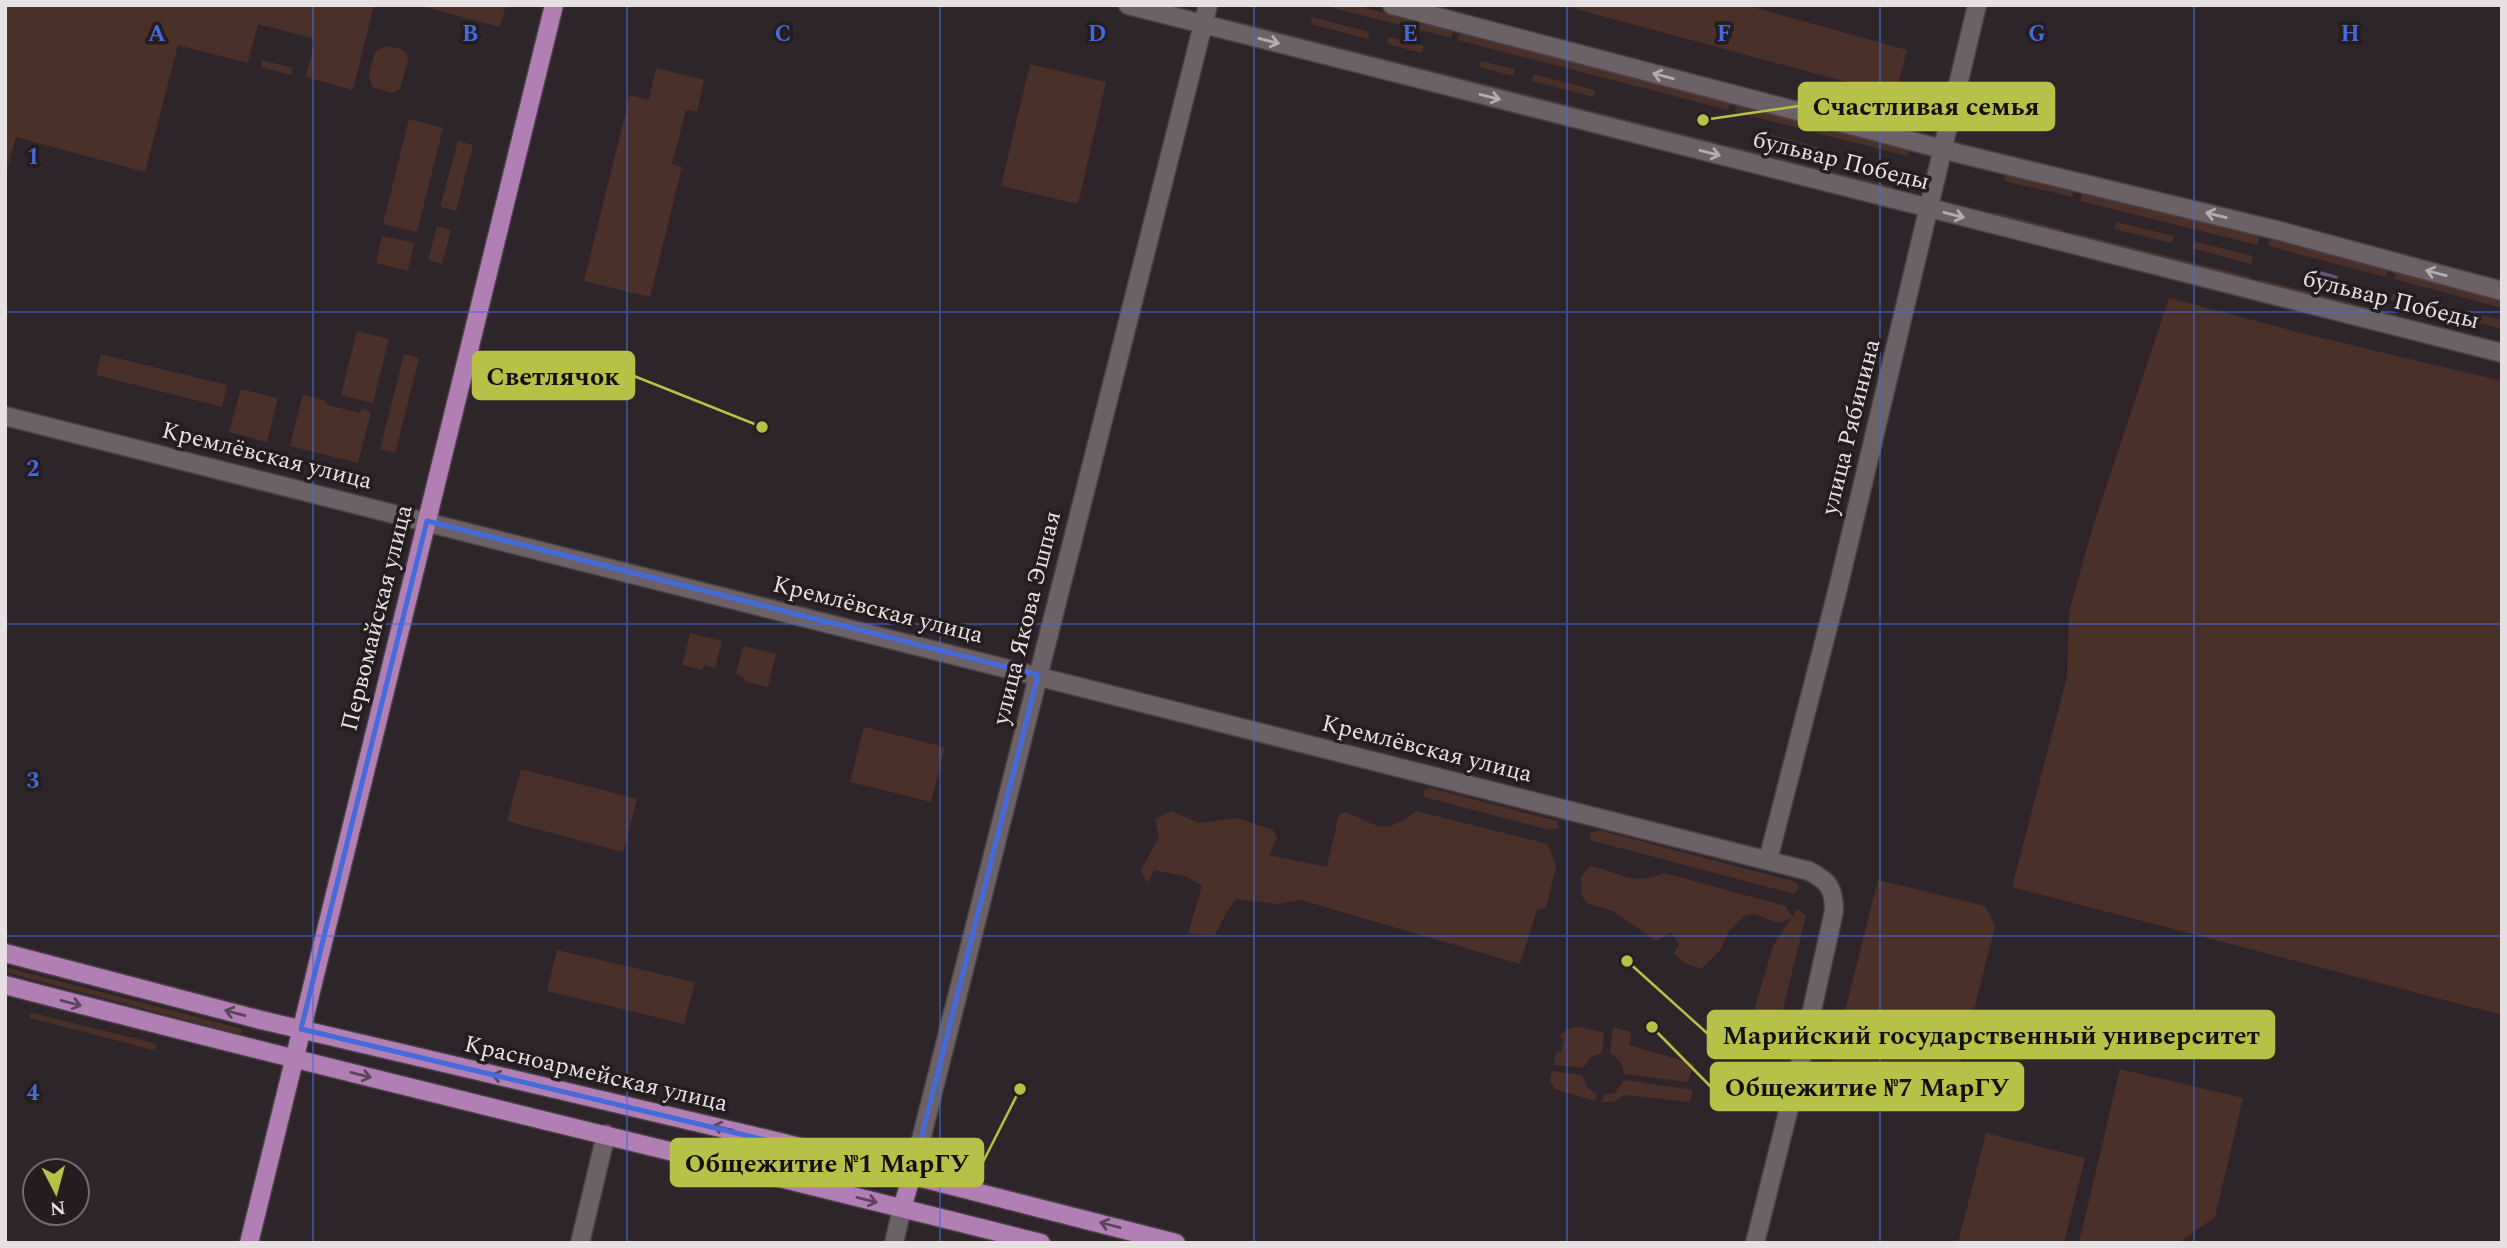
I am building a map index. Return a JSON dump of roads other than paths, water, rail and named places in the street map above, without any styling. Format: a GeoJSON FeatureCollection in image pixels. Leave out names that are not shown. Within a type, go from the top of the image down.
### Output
{"type":"FeatureCollection","features":[{"type":"Feature","properties":{"kind":"main road","name":"Первомайская улица"},"geometry":{"type":"LineString","coordinates":[[249,1243],[554,5]]}},
{"type":"Feature","properties":{"kind":"main road","name":"Красноармейская улица"},"geometry":{"type":"LineString","coordinates":[[5,953],[301,1029],[780,1142],[1176,1243]]}},
{"type":"Feature","properties":{"kind":"main road"},"geometry":{"type":"LineString","coordinates":[[5,985],[294,1060],[606,1134],[1041,1243]]}},
{"type":"Feature","properties":{"kind":"main road","name":"улица Якова Эшпая"},"geometry":{"type":"LineString","coordinates":[[902,1208],[912,1175]]}},
{"type":"Feature","properties":{"kind":"street","name":"бульвар Победы"},"geometry":{"type":"LineString","coordinates":[[1128,5],[2502,353]]}},
{"type":"Feature","properties":{"kind":"street","name":"улица Якова Эшпая"},"geometry":{"type":"LineString","coordinates":[[912,1175],[1208,5]]}},
{"type":"Feature","properties":{"kind":"street","name":"бульвар Победы"},"geometry":{"type":"LineString","coordinates":[[1392,5],[1942,149],[2280,231],[2502,290]]}},
{"type":"Feature","properties":{"kind":"street","name":"улица Рябинина"},"geometry":{"type":"LineString","coordinates":[[1768,860],[1838,588],[1977,5]]}},
{"type":"Feature","properties":{"kind":"street","name":"Кремлёвская улица"},"geometry":{"type":"LineString","coordinates":[[5,416],[1810,871],[1831,886],[1834,911],[1800,1064],[1755,1243]]}},
{"type":"Feature","properties":{"kind":"street"},"geometry":{"type":"LineString","coordinates":[[580,1243],[606,1134]]}},
{"type":"Feature","properties":{"kind":"street","name":"улица Якова Эшпая"},"geometry":{"type":"LineString","coordinates":[[894,1243],[902,1208]]}},
{"type":"Feature","properties":{"kind":"place","name":"Счастливая семья"},"geometry":{"type":"Point","coordinates":[1703,120]}},
{"type":"Feature","properties":{"kind":"place","name":"Светлячок"},"geometry":{"type":"Point","coordinates":[762,427]}},
{"type":"Feature","properties":{"kind":"place","name":"Марийский государственный университет"},"geometry":{"type":"Point","coordinates":[1627,961]}},
{"type":"Feature","properties":{"kind":"place","name":"Общежитие №7 МарГУ"},"geometry":{"type":"Point","coordinates":[1652,1027]}},
{"type":"Feature","properties":{"kind":"place","name":"Общежитие №1 МарГУ"},"geometry":{"type":"Point","coordinates":[1020,1089]}}]}
